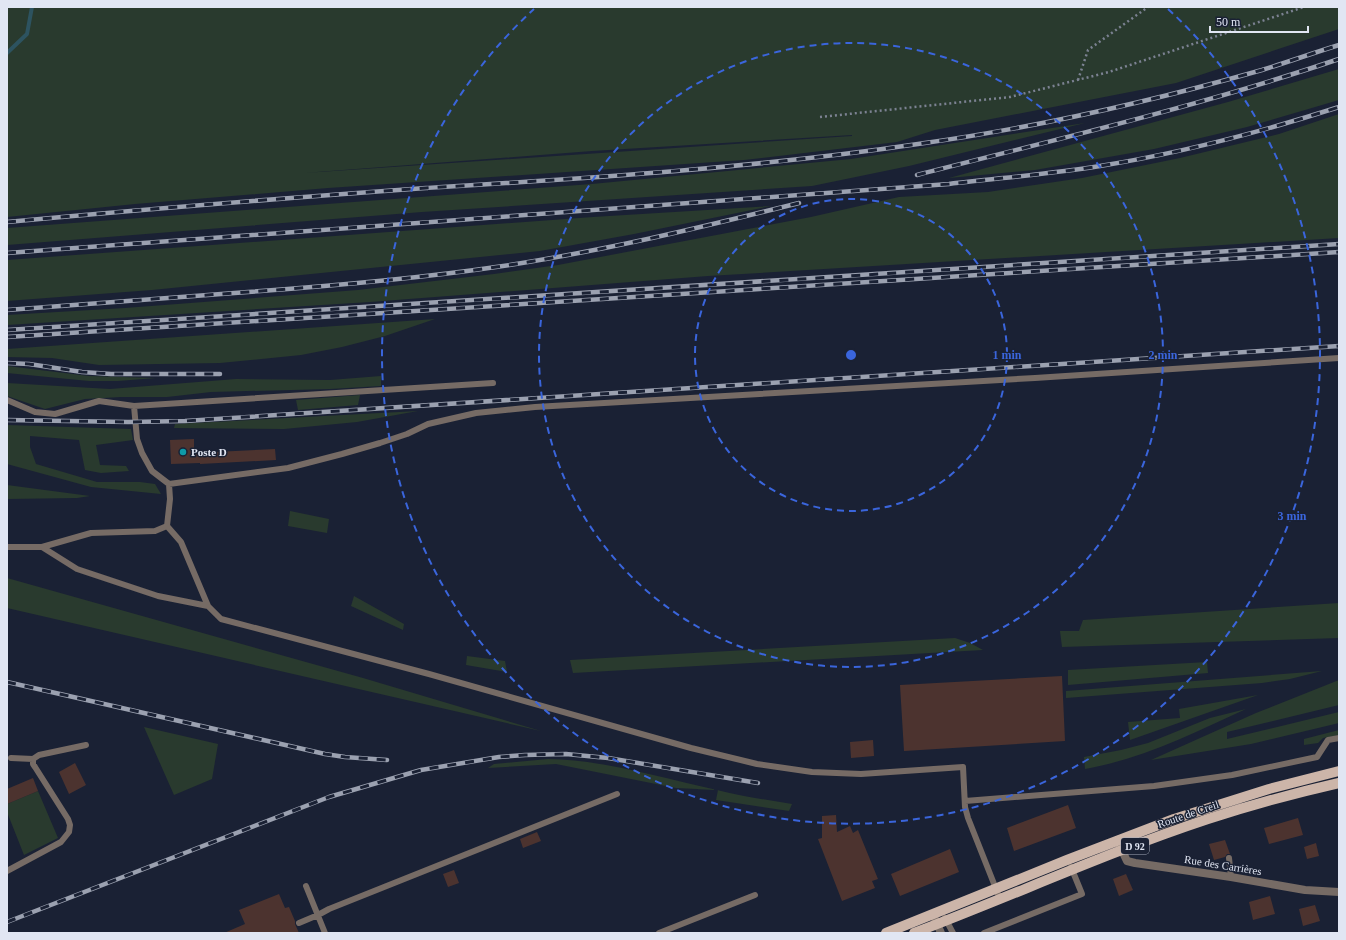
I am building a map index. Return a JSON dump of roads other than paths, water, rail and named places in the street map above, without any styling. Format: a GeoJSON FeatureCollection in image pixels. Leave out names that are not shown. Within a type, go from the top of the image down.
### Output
{"type":"FeatureCollection","features":[{"type":"Feature","properties":{"kind":"main road","name":"Route de Creil"},"geometry":{"type":"LineString","coordinates":[[940,912],[1117,840],[1174,819],[1237,798],[1339,771]]}},
{"type":"Feature","properties":{"kind":"main road","name":"Route de Creil"},"geometry":{"type":"LineString","coordinates":[[941,926],[1000,899],[1072,870],[1221,815],[1282,797],[1339,783]]}},
{"type":"Feature","properties":{"kind":"main road","name":"D 92"},"geometry":{"type":"LineString","coordinates":[[886,933],[940,912]]}},
{"type":"Feature","properties":{"kind":"main road","name":"D 92"},"geometry":{"type":"LineString","coordinates":[[914,933],[941,926]]}},
{"type":"Feature","properties":{"kind":"street","name":"Rue des Carrières"},"geometry":{"type":"LineString","coordinates":[[1117,840],[1127,861],[1131,863],[1231,877],[1305,890],[1339,892]]}},
{"type":"Feature","properties":{"kind":"street"},"geometry":{"type":"LineString","coordinates":[[940,912],[941,926]]}},
{"type":"Feature","properties":{"kind":"lane"},"geometry":{"type":"LineString","coordinates":[[134,406],[137,439],[142,453],[152,471],[169,484],[288,468],[380,443],[407,434],[428,424],[476,413],[535,407],[1027,379],[1339,358]]}},
{"type":"Feature","properties":{"kind":"lane"},"geometry":{"type":"LineString","coordinates":[[7,400],[35,412],[55,414],[99,401],[134,406],[493,383]]}},
{"type":"Feature","properties":{"kind":"lane"},"geometry":{"type":"LineString","coordinates":[[169,484],[170,499],[167,526],[182,542],[208,606],[221,619],[429,674],[691,748],[757,764],[812,772],[861,774],[963,767],[965,801],[968,818],[1000,899]]}},
{"type":"Feature","properties":{"kind":"lane"},"geometry":{"type":"LineString","coordinates":[[7,547],[42,547],[91,533],[155,531],[167,526]]}},
{"type":"Feature","properties":{"kind":"lane"},"geometry":{"type":"LineString","coordinates":[[42,547],[77,570],[158,596],[208,606]]}},
{"type":"Feature","properties":{"kind":"lane"},"geometry":{"type":"LineString","coordinates":[[965,801],[1154,786],[1232,775],[1317,757],[1328,740],[1339,738]]}},
{"type":"Feature","properties":{"kind":"lane"},"geometry":{"type":"LineString","coordinates":[[11,758],[33,759],[39,755],[86,745]]}},
{"type":"Feature","properties":{"kind":"lane"},"geometry":{"type":"LineString","coordinates":[[7,871],[61,842],[69,832],[70,825],[68,819],[35,767],[33,759]]}},
{"type":"Feature","properties":{"kind":"lane"},"geometry":{"type":"LineString","coordinates":[[299,922],[617,794]]}},
{"type":"Feature","properties":{"kind":"lane"},"geometry":{"type":"LineString","coordinates":[[1228,858],[1231,877]]}},
{"type":"Feature","properties":{"kind":"lane"},"geometry":{"type":"LineString","coordinates":[[984,933],[1082,894],[1067,860]]}},
{"type":"Feature","properties":{"kind":"lane"},"geometry":{"type":"LineString","coordinates":[[306,886],[325,933]]}},
{"type":"Feature","properties":{"kind":"lane"},"geometry":{"type":"LineString","coordinates":[[659,933],[755,895]]}},
{"type":"Feature","properties":{"kind":"lane"},"geometry":{"type":"LineString","coordinates":[[941,926],[953,933]]}},
{"type":"Feature","properties":{"kind":"waterway"},"geometry":{"type":"LineString","coordinates":[[7,53],[27,34],[32,7]]}},
{"type":"Feature","properties":{"kind":"railway"},"geometry":{"type":"LineString","coordinates":[[7,222],[164,208],[734,166],[795,160],[918,144],[961,138],[1048,122],[1177,93],[1262,70],[1339,45]]}},
{"type":"Feature","properties":{"kind":"railway"},"geometry":{"type":"LineString","coordinates":[[917,175],[1182,107],[1339,59]]}},
{"type":"Feature","properties":{"kind":"railway"},"geometry":{"type":"LineString","coordinates":[[7,253],[949,184],[1024,176],[1100,166],[1161,155],[1280,125],[1339,107]]}},
{"type":"Feature","properties":{"kind":"railway"},"geometry":{"type":"LineString","coordinates":[[7,310],[403,279],[496,267],[611,247],[799,203]]}},
{"type":"Feature","properties":{"kind":"railway"},"geometry":{"type":"LineString","coordinates":[[7,330],[1339,244]]}},
{"type":"Feature","properties":{"kind":"railway"},"geometry":{"type":"LineString","coordinates":[[7,337],[1339,252]]}},
{"type":"Feature","properties":{"kind":"railway"},"geometry":{"type":"LineString","coordinates":[[7,420],[128,422],[185,421],[1339,346]]}},
{"type":"Feature","properties":{"kind":"railway"},"geometry":{"type":"LineString","coordinates":[[7,363],[29,364],[82,372],[111,374],[220,374]]}},
{"type":"Feature","properties":{"kind":"railway"},"geometry":{"type":"LineString","coordinates":[[7,682],[325,754],[387,760]]}},
{"type":"Feature","properties":{"kind":"railway"},"geometry":{"type":"LineString","coordinates":[[7,922],[329,797],[421,770],[499,757],[566,754],[608,758],[758,783]]}},
{"type":"Feature","properties":{"kind":"place","name":"Poste D"},"geometry":{"type":"Point","coordinates":[183,452]}}]}
